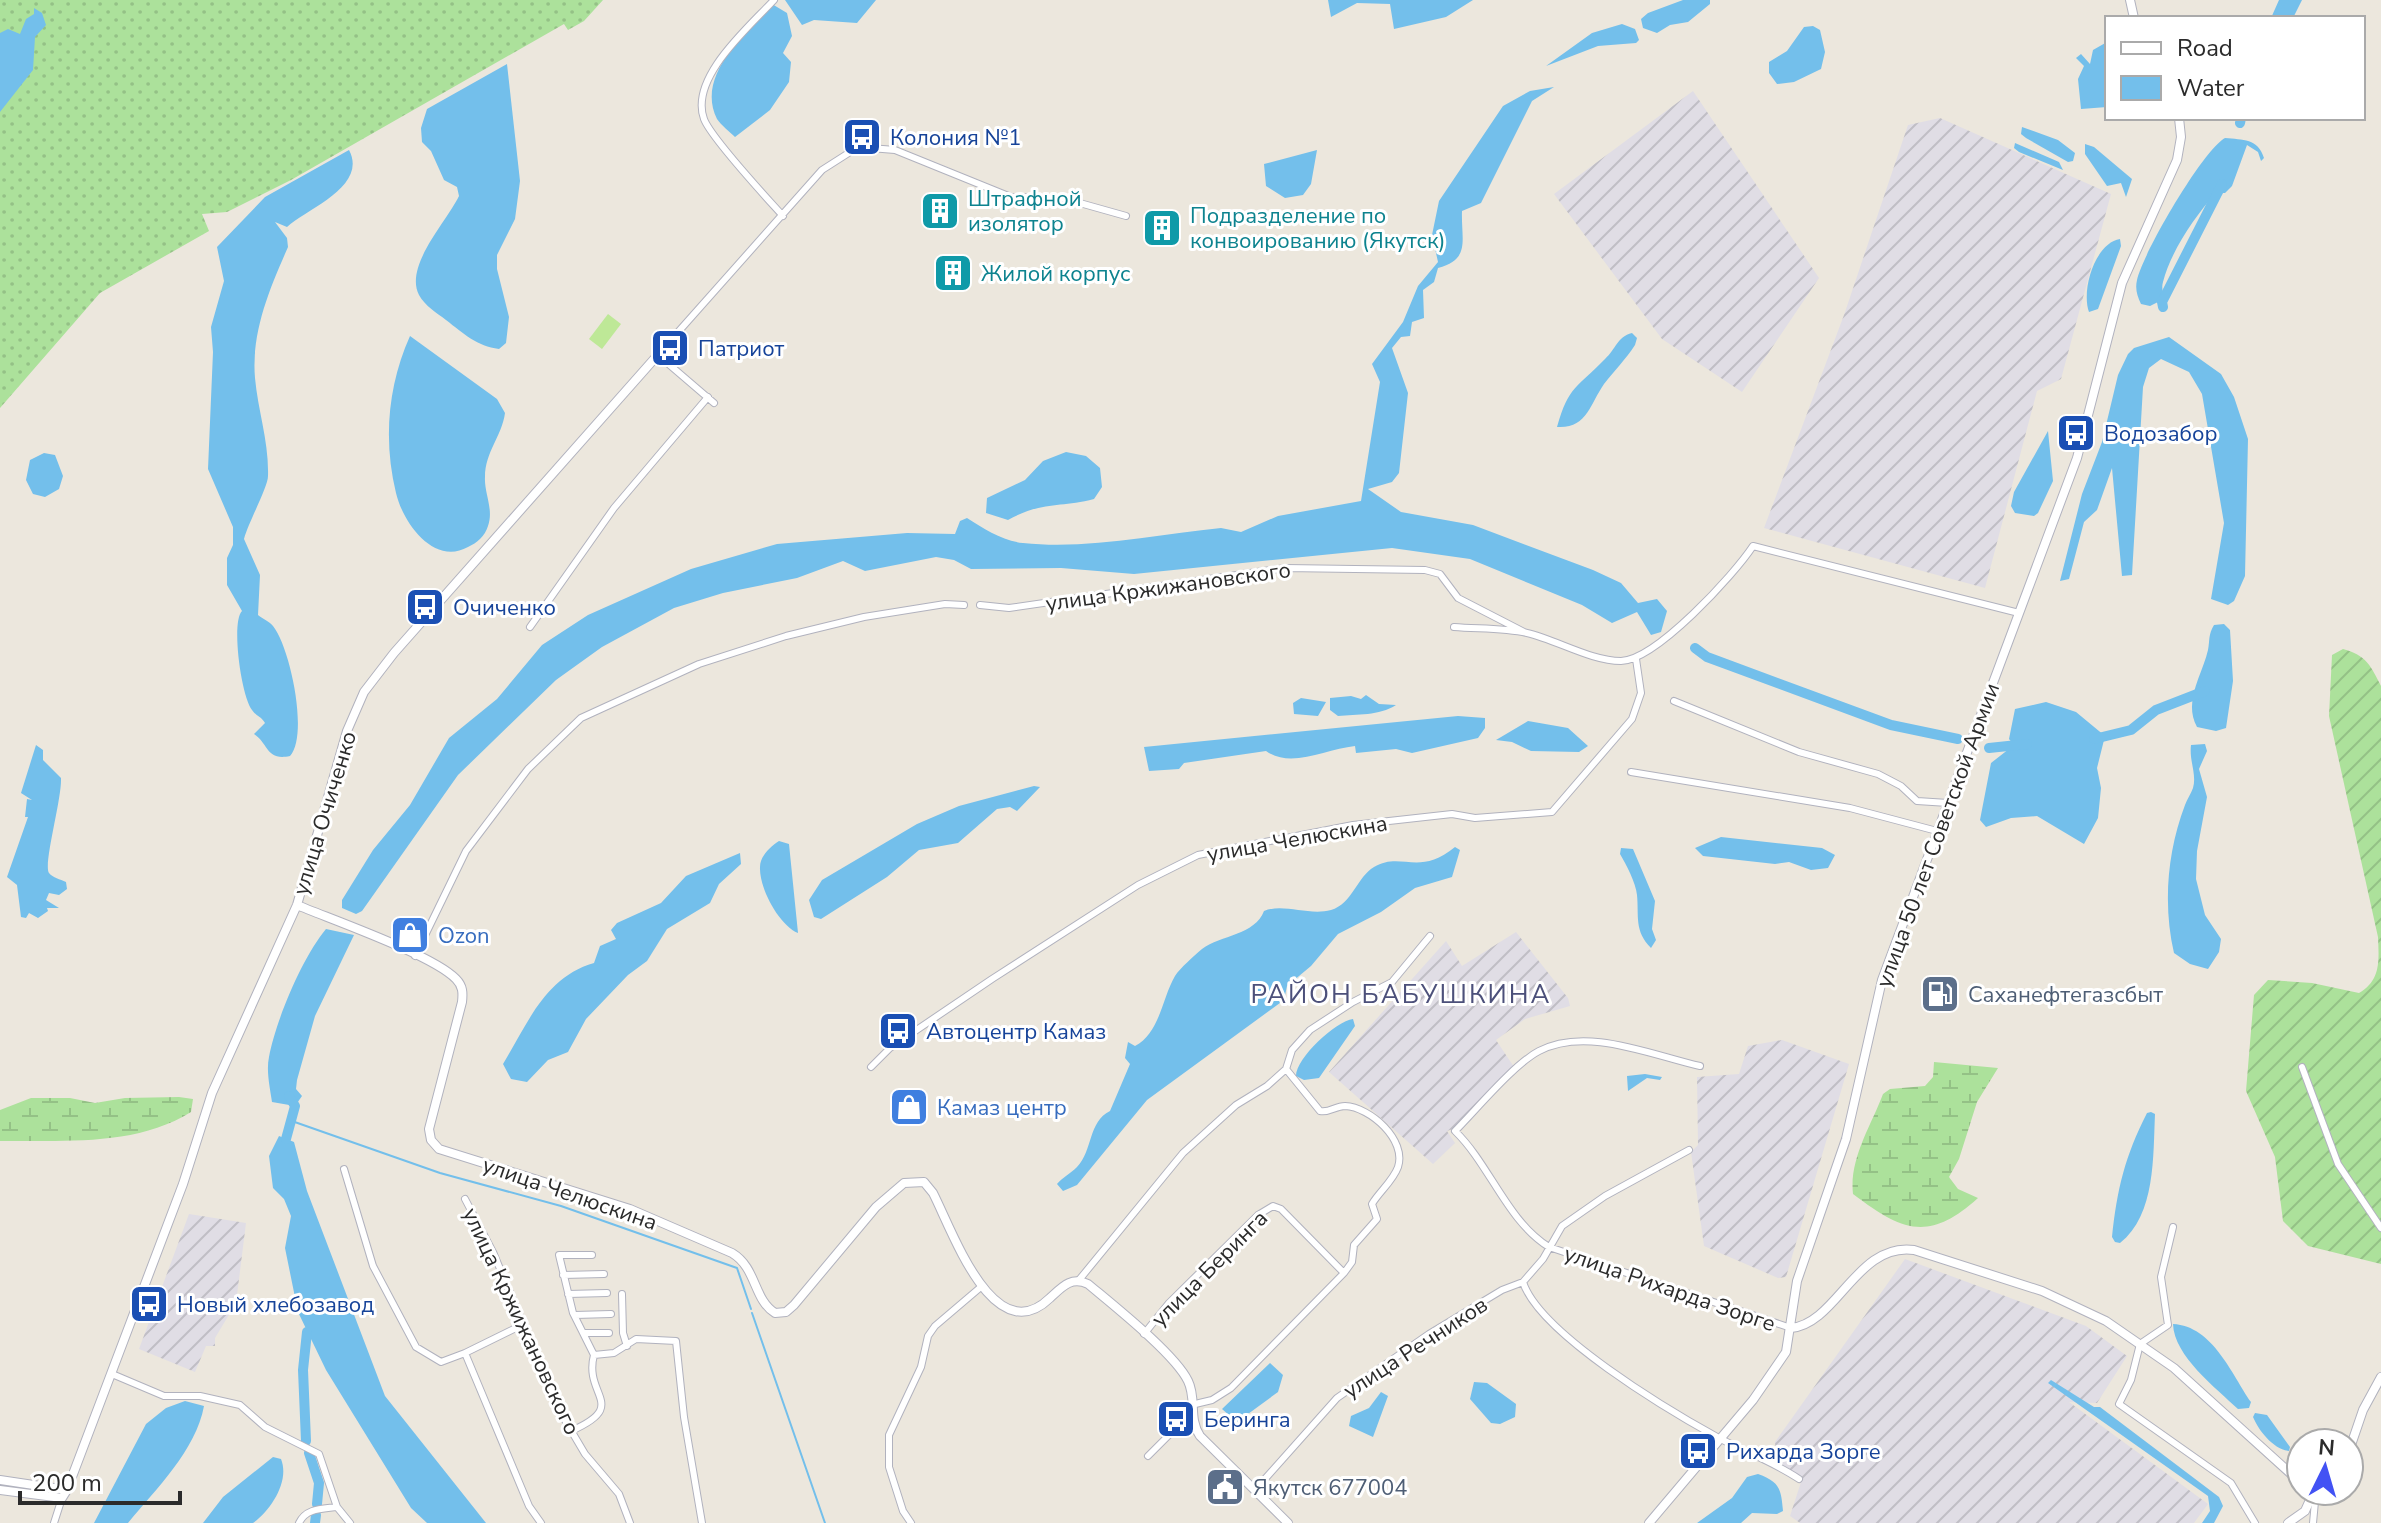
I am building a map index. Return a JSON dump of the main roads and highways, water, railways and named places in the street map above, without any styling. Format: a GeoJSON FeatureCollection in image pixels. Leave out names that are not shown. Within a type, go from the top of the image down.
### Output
{"type":"FeatureCollection","features":[{"type":"Feature","properties":{"kind":"water"},"geometry":{"type":"Polygon","coordinates":[[[785,0],[876,0],[857,23],[814,20],[802,25],[785,0]]]}},
{"type":"Feature","properties":{"kind":"water"},"geometry":{"type":"Polygon","coordinates":[[[1328,0],[1473,0],[1446,17],[1394,29],[1390,4],[1357,3],[1331,17],[1328,0]]]}},
{"type":"Feature","properties":{"kind":"water"},"geometry":{"type":"Polygon","coordinates":[[[1683,0],[1710,0],[1710,4],[1688,22],[1670,25],[1657,33],[1643,28],[1641,19],[1648,13],[1683,0]]]}},
{"type":"Feature","properties":{"kind":"water"},"geometry":{"type":"Polygon","coordinates":[[[2279,0],[2302,0],[2294,16],[2272,16],[2279,0]]]}},
{"type":"Feature","properties":{"kind":"water"},"geometry":{"type":"Polygon","coordinates":[[[772,4],[787,13],[792,36],[783,53],[791,62],[789,82],[770,110],[735,137],[717,119],[712,103],[713,87],[727,56],[772,4]]]}},
{"type":"Feature","properties":{"kind":"water"},"geometry":{"type":"Polygon","coordinates":[[[34,8],[42,13],[46,25],[35,37],[33,70],[0,112],[0,33],[8,29],[20,34],[26,19],[34,14],[34,8]]]}},
{"type":"Feature","properties":{"kind":"water"},"geometry":{"type":"Polygon","coordinates":[[[1622,24],[1635,29],[1639,40],[1636,43],[1598,46],[1546,66],[1592,33],[1622,24]]]}},
{"type":"Feature","properties":{"kind":"water"},"geometry":{"type":"Polygon","coordinates":[[[1813,26],[1820,30],[1825,52],[1821,69],[1794,82],[1777,84],[1769,73],[1769,62],[1787,51],[1804,27],[1813,26]]]}},
{"type":"Feature","properties":{"kind":"water"},"geometry":{"type":"Polygon","coordinates":[[[2105,43],[2105,107],[2081,109],[2078,79],[2084,66],[2076,58],[2081,54],[2090,64],[2093,50],[2105,43]]]}},
{"type":"Feature","properties":{"kind":"water"},"geometry":{"type":"Polygon","coordinates":[[[507,64],[520,181],[515,219],[497,255],[497,269],[509,317],[506,343],[499,349],[471,339],[431,309],[419,295],[416,283],[422,258],[459,196],[457,187],[444,180],[431,151],[422,142],[421,128],[427,109],[507,64]]]}},
{"type":"Feature","properties":{"kind":"water"},"geometry":{"type":"Polygon","coordinates":[[[1554,87],[1532,101],[1481,203],[1462,211],[1460,254],[1456,260],[1438,268],[1434,282],[1423,290],[1424,318],[1412,322],[1410,336],[1401,337],[1392,348],[1408,393],[1399,473],[1392,482],[1368,489],[1401,512],[1473,525],[1593,570],[1621,583],[1638,603],[1657,599],[1667,611],[1661,632],[1651,635],[1637,612],[1612,623],[1582,605],[1470,559],[1392,548],[1134,574],[1061,568],[971,569],[954,560],[936,557],[865,571],[843,561],[797,578],[723,593],[674,608],[602,647],[556,680],[458,775],[362,911],[356,914],[342,908],[342,900],[373,850],[410,805],[449,738],[497,699],[542,645],[588,615],[691,569],[777,544],[907,533],[955,534],[960,521],[967,518],[994,534],[1016,542],[1072,544],[1221,528],[1241,532],[1278,516],[1361,501],[1380,382],[1372,364],[1403,322],[1418,286],[1438,262],[1432,235],[1439,201],[1503,106],[1530,91],[1554,87]]]}},
{"type":"Feature","properties":{"kind":"water"},"geometry":{"type":"Polygon","coordinates":[[[2022,127],[2058,140],[2075,153],[2073,161],[2068,162],[2026,138],[2021,134],[2022,127]]]}},
{"type":"Feature","properties":{"kind":"water"},"geometry":{"type":"Polygon","coordinates":[[[2225,138],[2254,143],[2264,158],[2261,161],[2258,152],[2247,145],[2232,186],[2225,193],[2216,193],[2178,246],[2163,282],[2162,300],[2150,306],[2141,304],[2136,283],[2150,248],[2189,181],[2215,146],[2225,138]]]}},
{"type":"Feature","properties":{"kind":"water"},"geometry":{"type":"Polygon","coordinates":[[[2015,143],[2059,162],[2063,170],[2019,152],[2014,148],[2015,143]]]}},
{"type":"Feature","properties":{"kind":"water"},"geometry":{"type":"Polygon","coordinates":[[[2085,144],[2094,147],[2132,179],[2126,197],[2121,183],[2107,186],[2085,154],[2085,144]]]}},
{"type":"Feature","properties":{"kind":"water"},"geometry":{"type":"Polygon","coordinates":[[[349,150],[353,163],[344,185],[287,227],[275,222],[287,238],[288,247],[269,294],[256,344],[255,378],[268,476],[244,539],[260,575],[258,615],[271,624],[279,637],[286,652],[295,691],[298,730],[290,756],[282,757],[272,754],[254,734],[265,723],[248,702],[241,675],[237,629],[242,611],[227,585],[227,558],[233,545],[233,527],[208,469],[213,352],[211,327],[224,281],[217,247],[265,197],[349,150]]]}},
{"type":"Feature","properties":{"kind":"water"},"geometry":{"type":"Polygon","coordinates":[[[1317,150],[1311,184],[1303,195],[1285,198],[1266,186],[1264,164],[1317,150]]]}},
{"type":"Feature","properties":{"kind":"water"},"geometry":{"type":"Polygon","coordinates":[[[2120,239],[2121,246],[2098,309],[2089,312],[2087,292],[2092,269],[2103,249],[2120,239]]]}},
{"type":"Feature","properties":{"kind":"water"},"geometry":{"type":"Polygon","coordinates":[[[1632,333],[1637,338],[1635,345],[1604,384],[1586,414],[1575,424],[1557,427],[1575,388],[1620,340],[1632,333]]]}},
{"type":"Feature","properties":{"kind":"water"},"geometry":{"type":"Polygon","coordinates":[[[410,336],[497,399],[505,413],[486,468],[490,513],[488,526],[477,541],[455,551],[443,551],[422,538],[405,517],[396,493],[390,453],[390,413],[392,393],[410,336]]]}},
{"type":"Feature","properties":{"kind":"water"},"geometry":{"type":"Polygon","coordinates":[[[2169,337],[2221,374],[2234,397],[2248,439],[2245,576],[2234,601],[2228,605],[2211,599],[2224,523],[2202,394],[2189,372],[2161,359],[2149,368],[2143,387],[2132,575],[2122,576],[2112,468],[2097,510],[2084,522],[2069,579],[2060,581],[2082,494],[2102,442],[2118,375],[2134,348],[2169,337]]]}},
{"type":"Feature","properties":{"kind":"water"},"geometry":{"type":"Polygon","coordinates":[[[2048,431],[2053,481],[2038,513],[2034,516],[2015,513],[2011,506],[2014,492],[2048,431]]]}},
{"type":"Feature","properties":{"kind":"water"},"geometry":{"type":"Polygon","coordinates":[[[1066,452],[1086,456],[1100,468],[1102,487],[1094,499],[1041,507],[1008,520],[986,513],[987,498],[1025,480],[1043,461],[1066,452]]]}},
{"type":"Feature","properties":{"kind":"water"},"geometry":{"type":"Polygon","coordinates":[[[44,453],[55,455],[63,476],[59,489],[45,497],[33,494],[26,480],[30,460],[44,453]]]}},
{"type":"Feature","properties":{"kind":"water"},"geometry":{"type":"Polygon","coordinates":[[[2224,624],[2230,630],[2233,681],[2226,728],[2216,731],[2197,727],[2192,708],[2211,632],[2214,625],[2224,624]]]}},
{"type":"Feature","properties":{"kind":"water"},"geometry":{"type":"Polygon","coordinates":[[[1366,695],[1379,704],[1396,705],[1360,715],[1338,716],[1330,710],[1330,698],[1351,696],[1361,699],[1366,695]]]}},
{"type":"Feature","properties":{"kind":"water"},"geometry":{"type":"Polygon","coordinates":[[[1301,698],[1326,702],[1318,716],[1294,714],[1293,703],[1301,698]]]}},
{"type":"Feature","properties":{"kind":"water"},"geometry":{"type":"Polygon","coordinates":[[[2046,702],[2076,712],[2105,736],[2097,768],[2101,788],[2098,818],[2084,844],[2037,816],[2011,818],[1986,827],[1980,820],[1991,763],[2014,745],[2009,739],[2015,709],[2046,702]]]}},
{"type":"Feature","properties":{"kind":"water"},"geometry":{"type":"Polygon","coordinates":[[[1458,716],[1485,718],[1485,728],[1478,738],[1412,753],[1396,749],[1356,753],[1355,746],[1286,758],[1266,751],[1184,763],[1179,769],[1149,771],[1144,747],[1458,716]]]}},
{"type":"Feature","properties":{"kind":"water"},"geometry":{"type":"Polygon","coordinates":[[[1528,721],[1568,728],[1588,746],[1579,752],[1531,751],[1512,742],[1496,740],[1528,721]]]}},
{"type":"Feature","properties":{"kind":"water"},"geometry":{"type":"Polygon","coordinates":[[[2205,744],[2207,751],[2199,769],[2207,797],[2197,851],[2196,879],[2205,915],[2221,939],[2219,952],[2208,969],[2190,964],[2174,953],[2168,898],[2174,841],[2194,783],[2191,745],[2205,744]]]}},
{"type":"Feature","properties":{"kind":"water"},"geometry":{"type":"Polygon","coordinates":[[[36,745],[43,750],[43,760],[61,778],[48,867],[51,875],[66,882],[67,889],[59,895],[49,893],[46,900],[59,908],[47,908],[48,911],[38,918],[29,913],[26,918],[21,917],[17,885],[7,877],[28,817],[25,817],[27,799],[32,800],[21,793],[36,745]]]}},
{"type":"Feature","properties":{"kind":"water"},"geometry":{"type":"Polygon","coordinates":[[[1040,787],[1017,811],[1010,807],[997,809],[958,843],[919,850],[887,877],[821,919],[814,917],[809,900],[822,880],[917,824],[959,806],[1040,787]]]}},
{"type":"Feature","properties":{"kind":"water"},"geometry":{"type":"Polygon","coordinates":[[[1721,837],[1822,848],[1835,855],[1828,868],[1811,870],[1789,862],[1775,864],[1703,856],[1695,848],[1721,837]]]}},
{"type":"Feature","properties":{"kind":"water"},"geometry":{"type":"Polygon","coordinates":[[[779,841],[789,844],[798,933],[777,914],[761,876],[762,859],[779,841]]]}},
{"type":"Feature","properties":{"kind":"water"},"geometry":{"type":"Polygon","coordinates":[[[1455,847],[1460,850],[1452,877],[1415,888],[1381,912],[1338,934],[1311,966],[1287,986],[1284,1000],[1147,1100],[1077,1185],[1063,1191],[1057,1184],[1077,1167],[1098,1122],[1110,1111],[1130,1064],[1125,1058],[1128,1042],[1135,1046],[1150,1033],[1175,976],[1199,952],[1253,925],[1264,911],[1279,908],[1314,912],[1331,910],[1344,902],[1374,867],[1393,861],[1431,861],[1455,847]]]}},
{"type":"Feature","properties":{"kind":"water"},"geometry":{"type":"Polygon","coordinates":[[[1621,848],[1633,849],[1655,901],[1652,929],[1656,940],[1651,948],[1642,936],[1638,923],[1636,890],[1620,854],[1621,848]]]}},
{"type":"Feature","properties":{"kind":"water"},"geometry":{"type":"Polygon","coordinates":[[[740,853],[741,864],[719,884],[710,903],[667,929],[647,961],[628,975],[586,1019],[568,1052],[548,1060],[527,1082],[511,1079],[503,1064],[540,1003],[563,979],[594,963],[600,946],[616,939],[611,930],[617,923],[661,903],[686,876],[740,853]]]}},
{"type":"Feature","properties":{"kind":"water"},"geometry":{"type":"Polygon","coordinates":[[[326,929],[354,935],[315,1016],[297,1080],[296,1089],[302,1096],[295,1106],[272,1102],[268,1062],[277,1025],[299,972],[326,929]]]}},
{"type":"Feature","properties":{"kind":"water"},"geometry":{"type":"Polygon","coordinates":[[[1353,1019],[1355,1026],[1319,1078],[1304,1080],[1296,1076],[1303,1060],[1318,1042],[1337,1026],[1353,1019]]]}},
{"type":"Feature","properties":{"kind":"water"},"geometry":{"type":"Polygon","coordinates":[[[1645,1074],[1662,1077],[1660,1080],[1647,1078],[1628,1091],[1627,1076],[1645,1074]]]}},
{"type":"Feature","properties":{"kind":"water"},"geometry":{"type":"Polygon","coordinates":[[[2147,1113],[2155,1114],[2154,1148],[2146,1201],[2132,1231],[2120,1243],[2115,1242],[2112,1237],[2123,1173],[2139,1129],[2147,1113]]]}},
{"type":"Feature","properties":{"kind":"water"},"geometry":{"type":"Polygon","coordinates":[[[279,1136],[294,1142],[307,1191],[385,1396],[486,1523],[427,1523],[411,1508],[326,1370],[298,1312],[285,1248],[291,1216],[284,1199],[273,1188],[269,1156],[279,1136]]]}},
{"type":"Feature","properties":{"kind":"water"},"geometry":{"type":"Polygon","coordinates":[[[2173,1324],[2187,1327],[2210,1342],[2251,1402],[2249,1408],[2238,1409],[2198,1371],[2180,1348],[2173,1324]]]}},
{"type":"Feature","properties":{"kind":"water"},"geometry":{"type":"Polygon","coordinates":[[[1270,1363],[1283,1375],[1278,1392],[1237,1422],[1222,1409],[1270,1363]]]}},
{"type":"Feature","properties":{"kind":"water"},"geometry":{"type":"Polygon","coordinates":[[[2051,1380],[2094,1407],[2100,1407],[2219,1497],[2223,1506],[2214,1523],[2202,1523],[2210,1511],[2208,1496],[2048,1383],[2051,1380]]]}},
{"type":"Feature","properties":{"kind":"water"},"geometry":{"type":"Polygon","coordinates":[[[1474,1382],[1487,1383],[1516,1404],[1515,1417],[1500,1424],[1491,1423],[1470,1399],[1474,1382]]]}},
{"type":"Feature","properties":{"kind":"water"},"geometry":{"type":"Polygon","coordinates":[[[1381,1392],[1388,1396],[1373,1437],[1349,1426],[1351,1416],[1369,1408],[1381,1392]]]}},
{"type":"Feature","properties":{"kind":"water"},"geometry":{"type":"Polygon","coordinates":[[[185,1401],[204,1406],[193,1438],[174,1468],[128,1523],[94,1523],[146,1424],[166,1408],[185,1401]]]}},
{"type":"Feature","properties":{"kind":"water"},"geometry":{"type":"Polygon","coordinates":[[[2255,1413],[2267,1415],[2285,1440],[2285,1450],[2267,1438],[2253,1417],[2255,1413]]]}},
{"type":"Feature","properties":{"kind":"water"},"geometry":{"type":"Polygon","coordinates":[[[273,1457],[281,1459],[283,1476],[272,1503],[260,1517],[253,1523],[203,1523],[223,1497],[273,1457]]]}},
{"type":"Feature","properties":{"kind":"water"},"geometry":{"type":"Polygon","coordinates":[[[1758,1474],[1778,1487],[1783,1511],[1777,1514],[1752,1513],[1741,1523],[1697,1523],[1732,1498],[1747,1477],[1758,1474]]]}},
{"type":"Feature","properties":{"kind":"waterway"},"geometry":{"type":"LineString","coordinates":[[2163,307],[2162,302],[2222,184]]}},
{"type":"Feature","properties":{"kind":"waterway"},"geometry":{"type":"LineString","coordinates":[[1695,648],[1707,657],[1891,725],[1958,739]]}},
{"type":"Feature","properties":{"kind":"waterway"},"geometry":{"type":"LineString","coordinates":[[2094,739],[2131,730],[2156,710],[2205,691]]}},
{"type":"Feature","properties":{"kind":"waterway"},"geometry":{"type":"LineString","coordinates":[[1989,748],[2027,744]]}},
{"type":"Feature","properties":{"kind":"waterway"},"geometry":{"type":"LineString","coordinates":[[286,1139],[295,1106],[289,1096]]}},
{"type":"Feature","properties":{"kind":"waterway"},"geometry":{"type":"LineString","coordinates":[[289,1120],[440,1173],[561,1206],[737,1268],[751,1309]]}},
{"type":"Feature","properties":{"kind":"waterway"},"geometry":{"type":"LineString","coordinates":[[752,1313],[825,1523]]}},
{"type":"Feature","properties":{"kind":"waterway"},"geometry":{"type":"LineString","coordinates":[[306,1441],[303,1370],[307,1332]]}},
{"type":"Feature","properties":{"kind":"waterway"},"geometry":{"type":"LineString","coordinates":[[309,1453],[319,1483],[317,1504]]}},
{"type":"Feature","properties":{"kind":"waterway"},"geometry":{"type":"LineString","coordinates":[[315,1523],[316,1515]]}},
{"type":"Feature","properties":{"kind":"place","name":"Колония №1"},"geometry":{"type":"Point","coordinates":[862,137]}},
{"type":"Feature","properties":{"kind":"place","name":"Штрафной изолятор"},"geometry":{"type":"Point","coordinates":[940,211]}},
{"type":"Feature","properties":{"kind":"place","name":"Подразделение по конвоированию (Якутск)"},"geometry":{"type":"Point","coordinates":[1162,228]}},
{"type":"Feature","properties":{"kind":"place","name":"Жилой корпус"},"geometry":{"type":"Point","coordinates":[953,273]}},
{"type":"Feature","properties":{"kind":"place","name":"Патриот"},"geometry":{"type":"Point","coordinates":[670,348]}},
{"type":"Feature","properties":{"kind":"place","name":"Водозабор"},"geometry":{"type":"Point","coordinates":[2076,433]}},
{"type":"Feature","properties":{"kind":"place","name":"Очиченко"},"geometry":{"type":"Point","coordinates":[425,607]}},
{"type":"Feature","properties":{"kind":"place","name":"Ozon"},"geometry":{"type":"Point","coordinates":[410,935]}},
{"type":"Feature","properties":{"kind":"place","name":"Саханефтегазсбыт"},"geometry":{"type":"Point","coordinates":[1940,994]}},
{"type":"Feature","properties":{"kind":"place","name":"Автоцентр Камаз"},"geometry":{"type":"Point","coordinates":[898,1031]}},
{"type":"Feature","properties":{"kind":"place","name":"Камаз центр"},"geometry":{"type":"Point","coordinates":[909,1107]}},
{"type":"Feature","properties":{"kind":"place","name":"Новый хлебозавод"},"geometry":{"type":"Point","coordinates":[149,1304]}},
{"type":"Feature","properties":{"kind":"place","name":"Беринга"},"geometry":{"type":"Point","coordinates":[1176,1419]}},
{"type":"Feature","properties":{"kind":"place","name":"Рихарда Зорге"},"geometry":{"type":"Point","coordinates":[1698,1451]}},
{"type":"Feature","properties":{"kind":"place","name":"Якутск 677004"},"geometry":{"type":"Point","coordinates":[1225,1487]}},
{"type":"Feature","properties":{"kind":"district","name":"РАЙОН БАБУШКИНА"},"geometry":{"type":"Point","coordinates":[1401,994]}}]}
